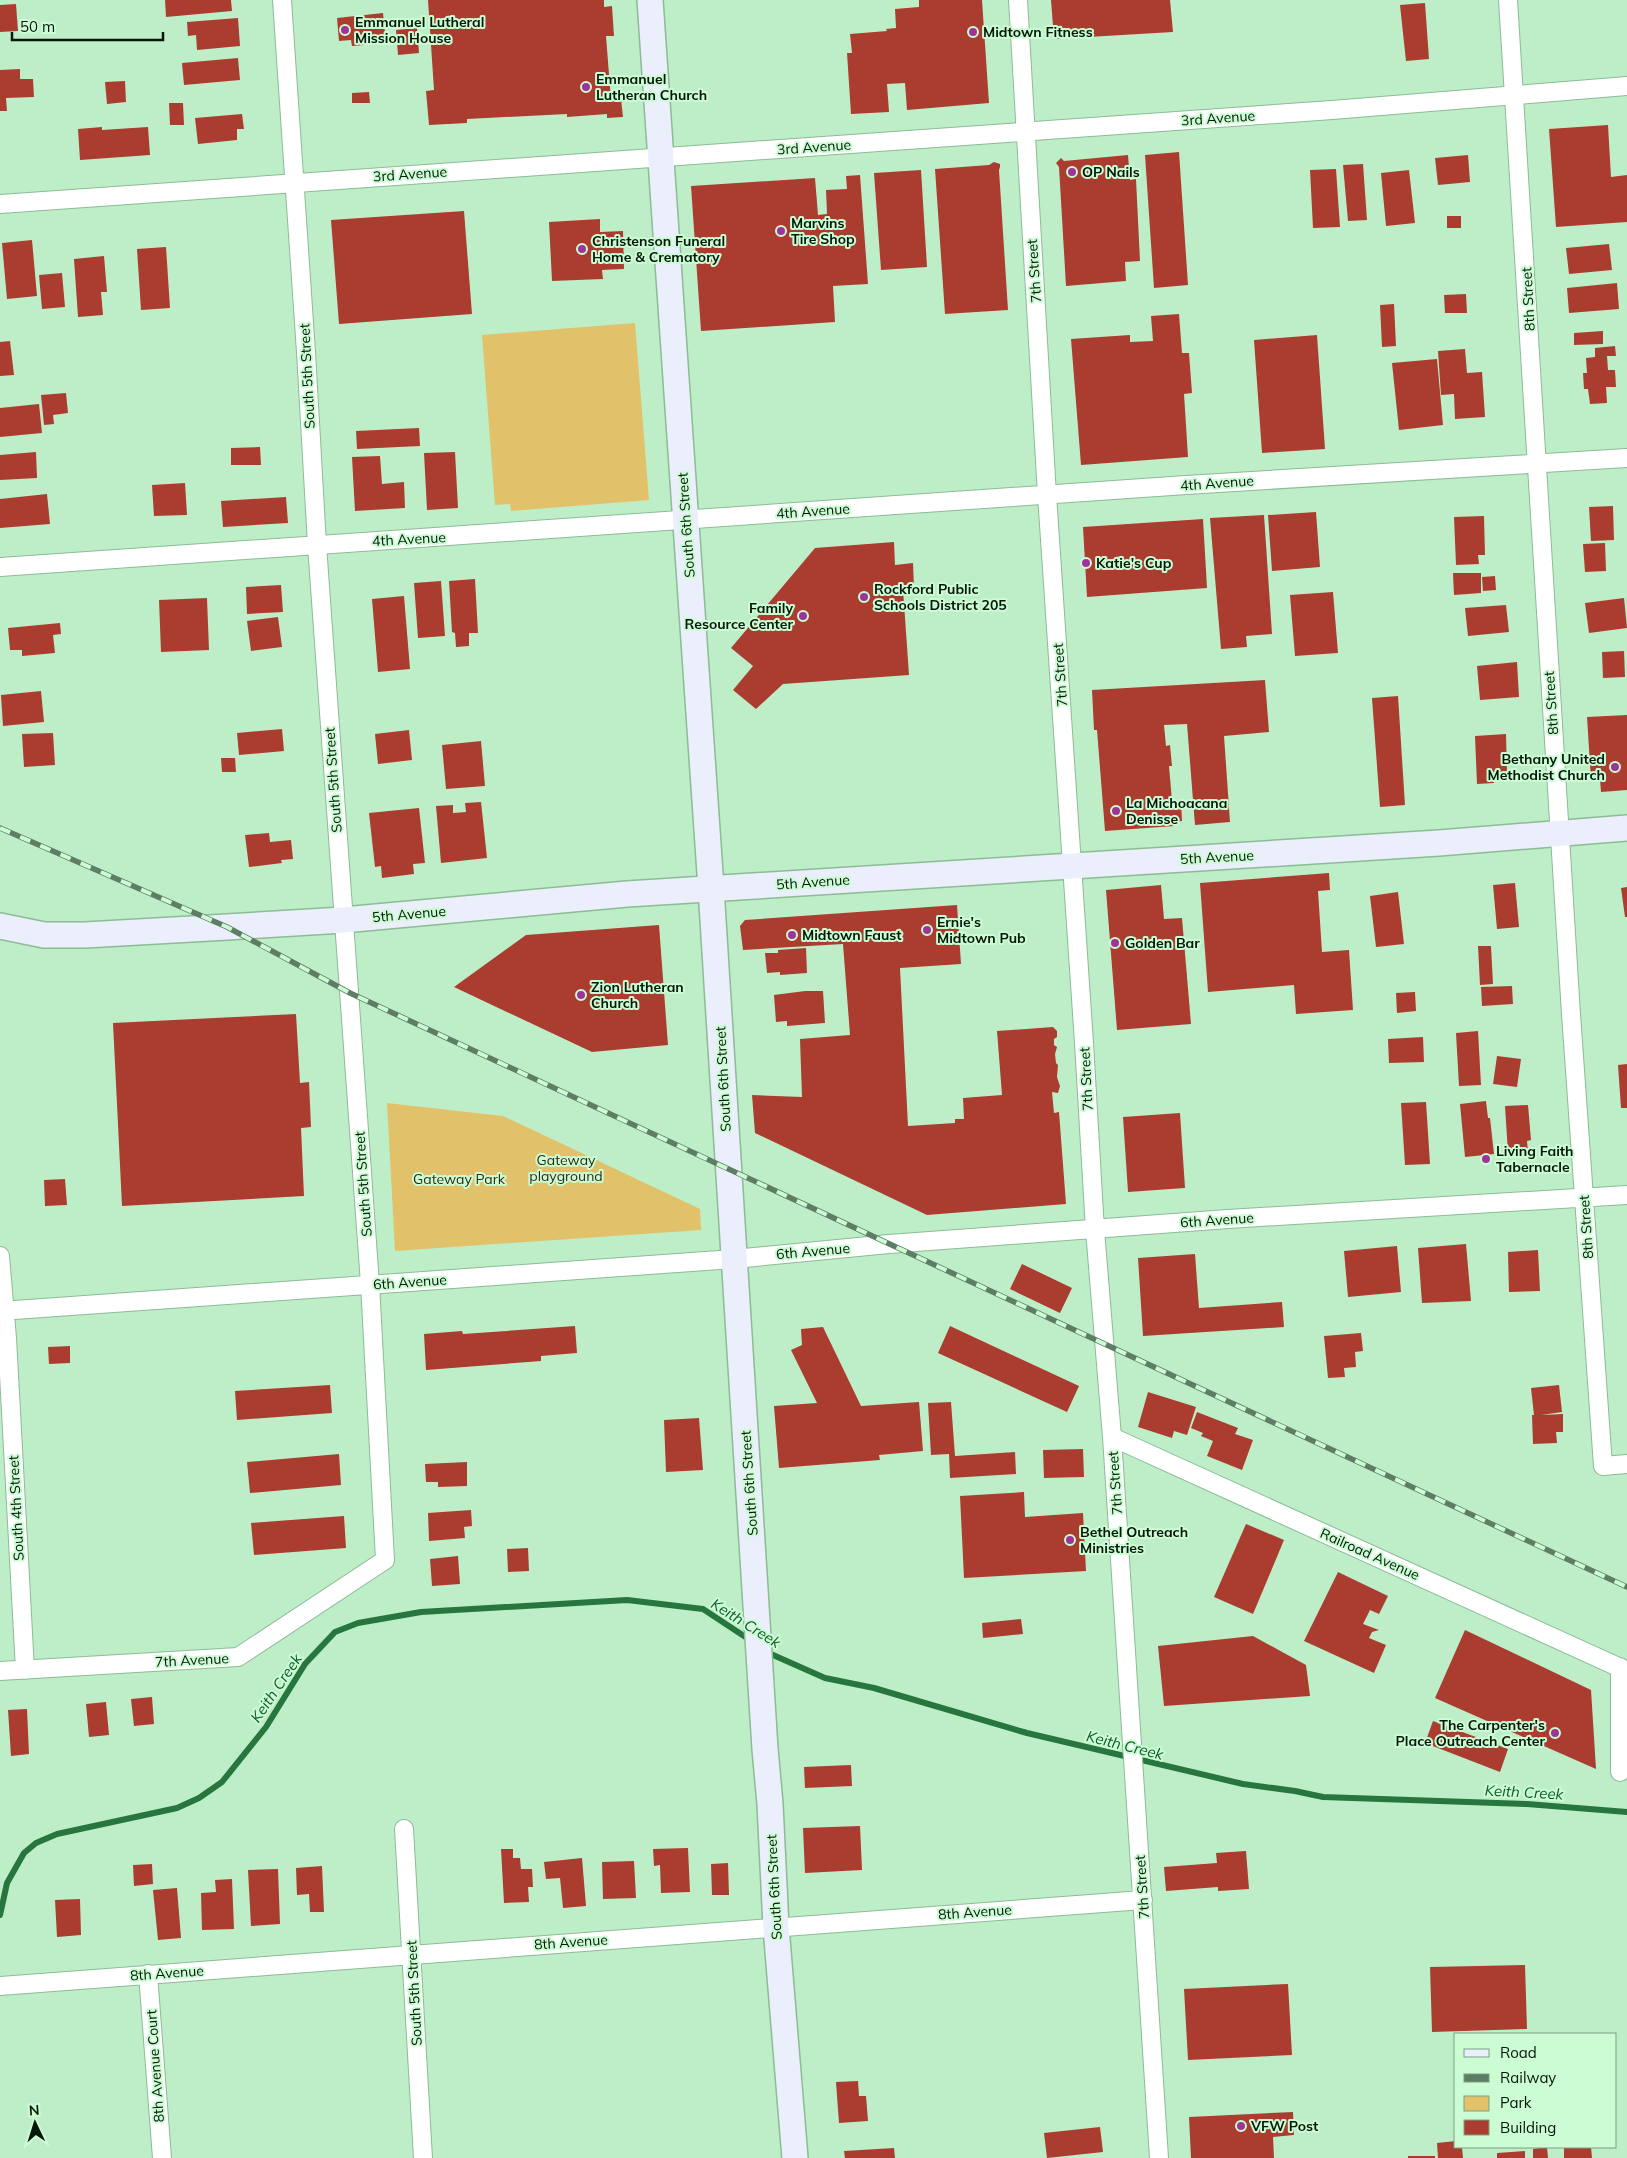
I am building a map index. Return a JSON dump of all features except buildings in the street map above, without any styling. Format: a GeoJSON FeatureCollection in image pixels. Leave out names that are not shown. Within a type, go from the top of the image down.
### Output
{"type":"FeatureCollection","features":[{"type":"Feature","properties":{"kind":"street","name":"South 5th Street"},"geometry":{"type":"LineString","coordinates":[[282,0],[306,352],[316,545],[370,1284],[385,1560]]}},
{"type":"Feature","properties":{"kind":"street","name":"South 6th Street"},"geometry":{"type":"LineString","coordinates":[[650,0],[711,888],[759,1626],[776,1928],[795,2158]]}},
{"type":"Feature","properties":{"kind":"street","name":"7th Street"},"geometry":{"type":"LineString","coordinates":[[1018,0],[1047,495],[1095,1230],[1112,1437],[1159,2158]]}},
{"type":"Feature","properties":{"kind":"street","name":"8th Street"},"geometry":{"type":"LineString","coordinates":[[1508,0],[1516,96],[1560,834],[1603,1466],[1627,1464]]}},
{"type":"Feature","properties":{"kind":"street","name":"3rd Avenue"},"geometry":{"type":"LineString","coordinates":[[0,204],[1516,96],[1627,86]]}},
{"type":"Feature","properties":{"kind":"street","name":"4th Avenue"},"geometry":{"type":"LineString","coordinates":[[0,567],[1186,485],[1627,458]]}},
{"type":"Feature","properties":{"kind":"street","name":"5th Avenue"},"geometry":{"type":"LineString","coordinates":[[0,926],[44,935],[85,935],[343,920],[627,894],[1439,843],[1627,828]]}},
{"type":"Feature","properties":{"kind":"street","name":"6th Avenue"},"geometry":{"type":"LineString","coordinates":[[2,1310],[734,1258],[890,1244],[1228,1219],[1627,1195]]}},
{"type":"Feature","properties":{"kind":"street","name":"South 4th Street"},"geometry":{"type":"LineString","coordinates":[[0,1256],[25,1670]]}},
{"type":"Feature","properties":{"kind":"street","name":"Railroad Avenue"},"geometry":{"type":"LineString","coordinates":[[1112,1437],[1623,1669]]}},
{"type":"Feature","properties":{"kind":"street","name":"7th Avenue"},"geometry":{"type":"LineString","coordinates":[[0,1671],[238,1657],[385,1560]]}},
{"type":"Feature","properties":{"kind":"street"},"geometry":{"type":"LineString","coordinates":[[1620,1772],[1623,1669]]}},
{"type":"Feature","properties":{"kind":"street","name":"South 5th Street"},"geometry":{"type":"LineString","coordinates":[[404,1829],[423,2158]]}},
{"type":"Feature","properties":{"kind":"street","name":"8th Avenue"},"geometry":{"type":"LineString","coordinates":[[0,1986],[1143,1900]]}},
{"type":"Feature","properties":{"kind":"street","name":"8th Avenue Court"},"geometry":{"type":"LineString","coordinates":[[148,1974],[162,2158]]}},
{"type":"Feature","properties":{"kind":"green space"},"geometry":{"type":"Polygon","coordinates":[[[635,323],[649,500],[511,511],[510,504],[495,505],[482,335],[635,323]]]}},
{"type":"Feature","properties":{"kind":"green space","name":"Gateway Park"},"geometry":{"type":"Polygon","coordinates":[[[387,1103],[503,1116],[700,1209],[701,1230],[395,1251],[387,1103]]]}},
{"type":"Feature","properties":{"kind":"waterway","name":"Keith Creek"},"geometry":{"type":"LineString","coordinates":[[0,1915],[7,1883],[24,1853],[36,1843],[57,1834],[177,1808],[199,1798],[222,1782],[266,1727],[305,1664],[335,1632],[358,1623],[421,1612],[627,1600],[703,1609],[750,1640]]}},
{"type":"Feature","properties":{"kind":"waterway","name":"Keith Creek"},"geometry":{"type":"LineString","coordinates":[[764,1651],[825,1678],[874,1688],[1027,1733],[1243,1784],[1323,1797],[1527,1804],[1627,1812]]}},
{"type":"Feature","properties":{"kind":"railway"},"geometry":{"type":"LineString","coordinates":[[0,828],[227,927],[350,993],[1627,1587]]}},
{"type":"Feature","properties":{"kind":"place","name":"Emmanuel Lutheral Mission House"},"geometry":{"type":"Point","coordinates":[345,30]}},
{"type":"Feature","properties":{"kind":"place","name":"Midtown Fitness"},"geometry":{"type":"Point","coordinates":[973,32]}},
{"type":"Feature","properties":{"kind":"place","name":"Emmanuel Lutheran Church"},"geometry":{"type":"Point","coordinates":[586,87]}},
{"type":"Feature","properties":{"kind":"place","name":"OP Nails"},"geometry":{"type":"Point","coordinates":[1072,172]}},
{"type":"Feature","properties":{"kind":"place","name":"Marvins Tire Shop"},"geometry":{"type":"Point","coordinates":[781,231]}},
{"type":"Feature","properties":{"kind":"place","name":"Christenson Funeral Home & Crematory"},"geometry":{"type":"Point","coordinates":[582,249]}},
{"type":"Feature","properties":{"kind":"place","name":"Katie's Cup"},"geometry":{"type":"Point","coordinates":[1086,563]}},
{"type":"Feature","properties":{"kind":"place","name":"Rockford Public Schools District 205"},"geometry":{"type":"Point","coordinates":[864,597]}},
{"type":"Feature","properties":{"kind":"place","name":"Family Resource Center"},"geometry":{"type":"Point","coordinates":[803,616]}},
{"type":"Feature","properties":{"kind":"place","name":"Bethany United Methodist Church"},"geometry":{"type":"Point","coordinates":[1615,767]}},
{"type":"Feature","properties":{"kind":"place","name":"La Michoacana Denisse"},"geometry":{"type":"Point","coordinates":[1116,811]}},
{"type":"Feature","properties":{"kind":"place","name":"Ernie's Midtown Pub"},"geometry":{"type":"Point","coordinates":[927,930]}},
{"type":"Feature","properties":{"kind":"place","name":"Midtown Faust"},"geometry":{"type":"Point","coordinates":[792,935]}},
{"type":"Feature","properties":{"kind":"place","name":"Golden Bar"},"geometry":{"type":"Point","coordinates":[1115,943]}},
{"type":"Feature","properties":{"kind":"place","name":"Zion Lutheran Church"},"geometry":{"type":"Point","coordinates":[581,995]}},
{"type":"Feature","properties":{"kind":"place","name":"Living Faith Tabernacle"},"geometry":{"type":"Point","coordinates":[1486,1159]}},
{"type":"Feature","properties":{"kind":"place","name":"Bethel Outreach Ministries"},"geometry":{"type":"Point","coordinates":[1070,1540]}},
{"type":"Feature","properties":{"kind":"place","name":"The Carpenter's Place Outreach Center"},"geometry":{"type":"Point","coordinates":[1555,1733]}},
{"type":"Feature","properties":{"kind":"place","name":"VFW Post"},"geometry":{"type":"Point","coordinates":[1241,2126]}},
{"type":"Feature","properties":{"kind":"park label","name":"Gateway playground"},"geometry":{"type":"Point","coordinates":[566,1168]}}]}
